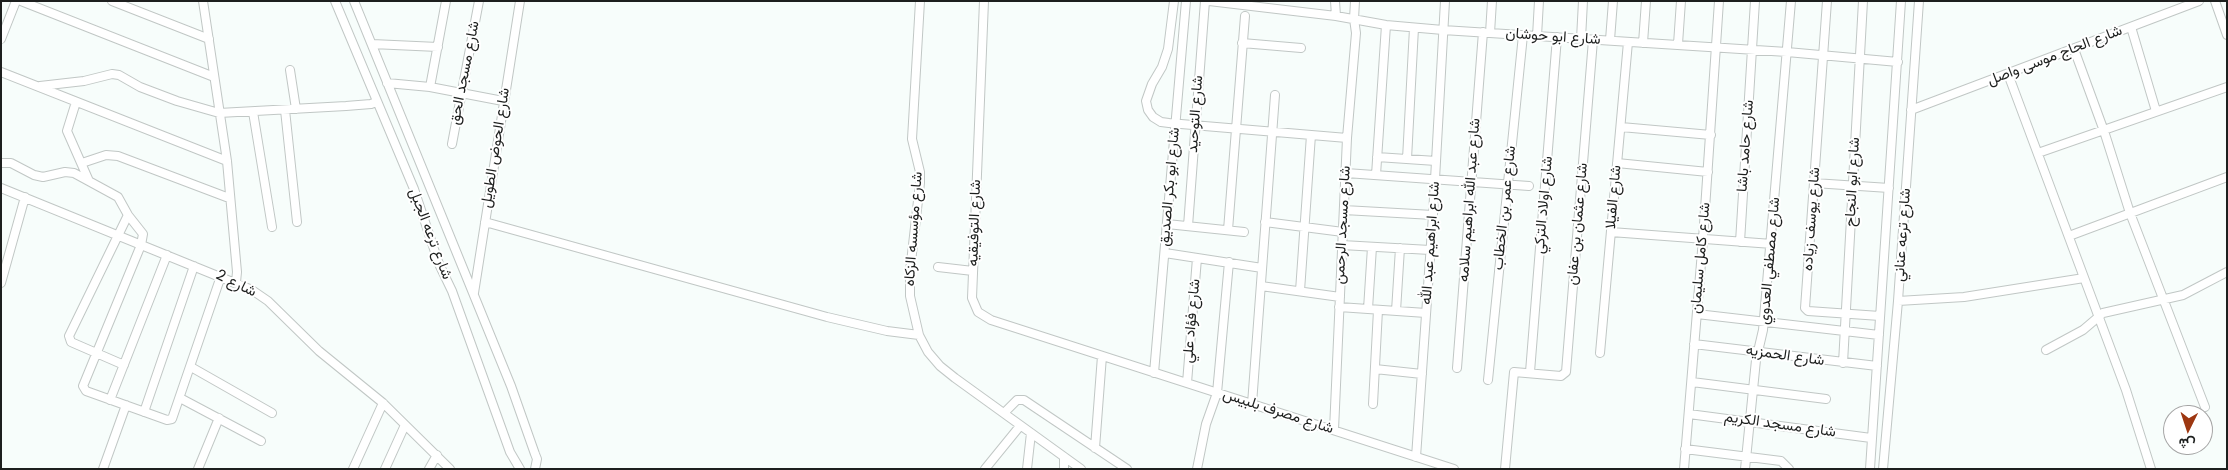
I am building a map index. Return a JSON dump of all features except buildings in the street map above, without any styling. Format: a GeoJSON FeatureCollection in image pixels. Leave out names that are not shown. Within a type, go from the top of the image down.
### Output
{"type":"FeatureCollection","features":[{"type":"Feature","properties":{"kind":"street"},"geometry":{"type":"LineString","coordinates":[[1,39],[16,1]]}},
{"type":"Feature","properties":{"kind":"street"},"geometry":{"type":"LineString","coordinates":[[22,1],[214,77]]}},
{"type":"Feature","properties":{"kind":"street"},"geometry":{"type":"LineString","coordinates":[[112,1],[209,39]]}},
{"type":"Feature","properties":{"kind":"street"},"geometry":{"type":"LineString","coordinates":[[203,1],[227,160],[237,272],[236,282]]}},
{"type":"Feature","properties":{"kind":"street","name":"شارع ترعه الجبل"},"geometry":{"type":"LineString","coordinates":[[335,1],[414,189],[506,443],[520,469]]}},
{"type":"Feature","properties":{"kind":"street","name":"شارع ترعه الجبل"},"geometry":{"type":"LineString","coordinates":[[354,1],[474,295],[537,459],[535,469]]}},
{"type":"Feature","properties":{"kind":"street"},"geometry":{"type":"LineString","coordinates":[[430,87],[446,1]]}},
{"type":"Feature","properties":{"kind":"street","name":"شارع مسجد الحق"},"geometry":{"type":"LineString","coordinates":[[452,144],[479,1]]}},
{"type":"Feature","properties":{"kind":"street","name":"شارع الحوض الطويل"},"geometry":{"type":"LineString","coordinates":[[474,295],[520,1]]}},
{"type":"Feature","properties":{"kind":"street","name":"شارع مؤسسه الزكاه"},"geometry":{"type":"LineString","coordinates":[[920,1],[912,139],[920,172],[920,183],[914,228],[910,288],[913,315],[919,335],[928,352],[940,366],[1081,469]]}},
{"type":"Feature","properties":{"kind":"street","name":"شارع التوفيقيه"},"geometry":{"type":"LineString","coordinates":[[984,1],[973,305],[984,317],[1102,356]]}},
{"type":"Feature","properties":{"kind":"street"},"geometry":{"type":"LineString","coordinates":[[1174,1],[1168,49],[1162,68],[1152,84],[1146,101],[1148,110],[1153,117],[1161,122],[1176,124],[1347,138]]}},
{"type":"Feature","properties":{"kind":"street","name":"شارع ابو بكر الصديق"},"geometry":{"type":"LineString","coordinates":[[1154,373],[1186,1]]}},
{"type":"Feature","properties":{"kind":"street","name":"شارع التوحيد"},"geometry":{"type":"LineString","coordinates":[[1188,226],[1205,1]]}},
{"type":"Feature","properties":{"kind":"street","name":"شارع ابو حوشان"},"geometry":{"type":"LineString","coordinates":[[1209,1],[1336,16],[1414,28],[1678,44],[1898,62]]}},
{"type":"Feature","properties":{"kind":"street"},"geometry":{"type":"LineString","coordinates":[[1335,1],[1336,16]]}},
{"type":"Feature","properties":{"kind":"street","name":"شارع مسجد الرحمن"},"geometry":{"type":"LineString","coordinates":[[1334,430],[1347,138],[1356,33],[1354,19],[1355,1]]}},
{"type":"Feature","properties":{"kind":"street","name":"شارع ابراهيم عبد الله"},"geometry":{"type":"LineString","coordinates":[[1416,457],[1433,215],[1445,1]]}},
{"type":"Feature","properties":{"kind":"street","name":"شارع عبد الله ابراهيم سلامه"},"geometry":{"type":"LineString","coordinates":[[1457,368],[1471,182],[1486,32],[1492,1]]}},
{"type":"Feature","properties":{"kind":"street"},"geometry":{"type":"LineString","coordinates":[[1537,36],[1539,1]]}},
{"type":"Feature","properties":{"kind":"street"},"geometry":{"type":"LineString","coordinates":[[1581,39],[1583,1]]}},
{"type":"Feature","properties":{"kind":"street"},"geometry":{"type":"LineString","coordinates":[[1610,40],[1612,1]]}},
{"type":"Feature","properties":{"kind":"street"},"geometry":{"type":"LineString","coordinates":[[1643,43],[1646,1]]}},
{"type":"Feature","properties":{"kind":"street"},"geometry":{"type":"LineString","coordinates":[[1678,44],[1681,1]]}},
{"type":"Feature","properties":{"kind":"street","name":"شارع كامل سليمان"},"geometry":{"type":"LineString","coordinates":[[1684,469],[1711,135],[1719,1]]}},
{"type":"Feature","properties":{"kind":"street","name":"شارع حامد باشا"},"geometry":{"type":"LineString","coordinates":[[1740,242],[1755,1]]}},
{"type":"Feature","properties":{"kind":"street","name":"شارع مصطفي العدوي"},"geometry":{"type":"LineString","coordinates":[[1745,469],[1752,389],[1764,322],[1772,244],[1791,1]]}},
{"type":"Feature","properties":{"kind":"street","name":"شارع يوسف زياده"},"geometry":{"type":"LineString","coordinates":[[1827,1],[1805,308],[1808,311],[1880,316]]}},
{"type":"Feature","properties":{"kind":"street","name":"شارع ابو النجاح"},"geometry":{"type":"LineString","coordinates":[[1843,363],[1863,1]]}},
{"type":"Feature","properties":{"kind":"street","name":"شارع ترعه عناني"},"geometry":{"type":"LineString","coordinates":[[1870,469],[1901,1]]}},
{"type":"Feature","properties":{"kind":"street","name":"شارع ترعه عناني"},"geometry":{"type":"LineString","coordinates":[[1883,469],[1898,301],[1919,1]]}},
{"type":"Feature","properties":{"kind":"street","name":"شارع الحاج موسى واصل"},"geometry":{"type":"LineString","coordinates":[[1911,110],[2198,1]]}},
{"type":"Feature","properties":{"kind":"street"},"geometry":{"type":"LineString","coordinates":[[2215,1],[2227,35]]}},
{"type":"Feature","properties":{"kind":"street"},"geometry":{"type":"LineString","coordinates":[[1228,230],[1245,16]]}},
{"type":"Feature","properties":{"kind":"street"},"geometry":{"type":"LineString","coordinates":[[1376,175],[1386,25]]}},
{"type":"Feature","properties":{"kind":"street"},"geometry":{"type":"LineString","coordinates":[[2131,27],[2156,112]]}},
{"type":"Feature","properties":{"kind":"street"},"geometry":{"type":"LineString","coordinates":[[1407,159],[1414,28]]}},
{"type":"Feature","properties":{"kind":"street","name":"شارع عمر بن الخطاب"},"geometry":{"type":"LineString","coordinates":[[1488,380],[1522,35]]}},
{"type":"Feature","properties":{"kind":"street","name":"شارع اولاد التركي"},"geometry":{"type":"LineString","coordinates":[[1530,372],[1558,37]]}},
{"type":"Feature","properties":{"kind":"street","name":"شارع عثمان بن عفان"},"geometry":{"type":"LineString","coordinates":[[1530,372],[1560,376],[1566,372],[1593,40]]}},
{"type":"Feature","properties":{"kind":"street","name":"شارع الفيلا"},"geometry":{"type":"LineString","coordinates":[[1600,353],[1628,42]]}},
{"type":"Feature","properties":{"kind":"street"},"geometry":{"type":"LineString","coordinates":[[1242,43],[1300,48]]}},
{"type":"Feature","properties":{"kind":"street"},"geometry":{"type":"LineString","coordinates":[[372,44],[438,47]]}},
{"type":"Feature","properties":{"kind":"street"},"geometry":{"type":"LineString","coordinates":[[2074,48],[2104,131],[2130,213],[2204,405]]}},
{"type":"Feature","properties":{"kind":"street"},"geometry":{"type":"LineString","coordinates":[[290,70],[296,109]]}},
{"type":"Feature","properties":{"kind":"street"},"geometry":{"type":"LineString","coordinates":[[1,72],[227,160]]}},
{"type":"Feature","properties":{"kind":"street"},"geometry":{"type":"LineString","coordinates":[[40,86],[112,74],[177,101],[220,113],[371,104],[376,102]]}},
{"type":"Feature","properties":{"kind":"street"},"geometry":{"type":"LineString","coordinates":[[2008,74],[2126,390],[2151,469]]}},
{"type":"Feature","properties":{"kind":"street"},"geometry":{"type":"LineString","coordinates":[[387,82],[430,87],[504,101]]}},
{"type":"Feature","properties":{"kind":"street"},"geometry":{"type":"LineString","coordinates":[[2038,153],[2227,87]]}},
{"type":"Feature","properties":{"kind":"street"},"geometry":{"type":"LineString","coordinates":[[1252,404],[1275,95]]}},
{"type":"Feature","properties":{"kind":"street"},"geometry":{"type":"LineString","coordinates":[[76,102],[67,131],[89,181]]}},
{"type":"Feature","properties":{"kind":"street"},"geometry":{"type":"LineString","coordinates":[[285,110],[298,222]]}},
{"type":"Feature","properties":{"kind":"street"},"geometry":{"type":"LineString","coordinates":[[253,112],[272,227]]}},
{"type":"Feature","properties":{"kind":"street"},"geometry":{"type":"LineString","coordinates":[[1621,127],[1711,135]]}},
{"type":"Feature","properties":{"kind":"street"},"geometry":{"type":"LineString","coordinates":[[1300,291],[1311,135]]}},
{"type":"Feature","properties":{"kind":"street"},"geometry":{"type":"LineString","coordinates":[[82,163],[106,155],[118,156],[229,198]]}},
{"type":"Feature","properties":{"kind":"street"},"geometry":{"type":"LineString","coordinates":[[1377,157],[1436,161]]}},
{"type":"Feature","properties":{"kind":"street"},"geometry":{"type":"LineString","coordinates":[[1,163],[11,163],[34,175],[43,177],[65,172],[74,173],[118,197],[128,215],[143,234],[141,244],[83,388],[86,391],[167,420],[172,420],[221,276]]}},
{"type":"Feature","properties":{"kind":"street"},"geometry":{"type":"LineString","coordinates":[[1617,163],[1708,172]]}},
{"type":"Feature","properties":{"kind":"street"},"geometry":{"type":"LineString","coordinates":[[1346,173],[1529,186]]}},
{"type":"Feature","properties":{"kind":"street"},"geometry":{"type":"LineString","coordinates":[[2068,236],[2227,177]]}},
{"type":"Feature","properties":{"kind":"street"},"geometry":{"type":"LineString","coordinates":[[1814,183],[1889,188]]}},
{"type":"Feature","properties":{"kind":"street","name":"شارع 2"},"geometry":{"type":"LineString","coordinates":[[1,188],[252,290],[268,301],[319,351],[383,403],[450,469]]}},
{"type":"Feature","properties":{"kind":"street"},"geometry":{"type":"LineString","coordinates":[[2,278],[25,197]]}},
{"type":"Feature","properties":{"kind":"street"},"geometry":{"type":"LineString","coordinates":[[1344,210],[1433,215]]}},
{"type":"Feature","properties":{"kind":"street"},"geometry":{"type":"LineString","coordinates":[[124,365],[70,342],[68,336],[128,215]]}},
{"type":"Feature","properties":{"kind":"street"},"geometry":{"type":"LineString","coordinates":[[485,222],[827,317],[887,331],[919,335]]}},
{"type":"Feature","properties":{"kind":"street"},"geometry":{"type":"LineString","coordinates":[[1265,222],[1343,232]]}},
{"type":"Feature","properties":{"kind":"street"},"geometry":{"type":"LineString","coordinates":[[1167,224],[1244,232]]}},
{"type":"Feature","properties":{"kind":"street"},"geometry":{"type":"LineString","coordinates":[[1611,232],[1772,244]]}},
{"type":"Feature","properties":{"kind":"street"},"geometry":{"type":"LineString","coordinates":[[1342,245],[1430,250]]}},
{"type":"Feature","properties":{"kind":"street"},"geometry":{"type":"LineString","coordinates":[[1368,309],[1372,247]]}},
{"type":"Feature","properties":{"kind":"street"},"geometry":{"type":"LineString","coordinates":[[1396,311],[1400,248]]}},
{"type":"Feature","properties":{"kind":"street"},"geometry":{"type":"LineString","coordinates":[[1165,253],[1262,268]]}},
{"type":"Feature","properties":{"kind":"street"},"geometry":{"type":"LineString","coordinates":[[110,400],[167,255]]}},
{"type":"Feature","properties":{"kind":"street","name":"شارع فؤاد علي"},"geometry":{"type":"LineString","coordinates":[[1187,383],[1197,258]]}},
{"type":"Feature","properties":{"kind":"street"},"geometry":{"type":"LineString","coordinates":[[1197,469],[1206,424],[1217,393],[1229,262]]}},
{"type":"Feature","properties":{"kind":"street"},"geometry":{"type":"LineString","coordinates":[[144,412],[194,266]]}},
{"type":"Feature","properties":{"kind":"street"},"geometry":{"type":"LineString","coordinates":[[938,268],[973,271]]}},
{"type":"Feature","properties":{"kind":"street"},"geometry":{"type":"LineString","coordinates":[[2046,350],[2083,330],[2098,316],[2120,308],[2193,292],[2227,272]]}},
{"type":"Feature","properties":{"kind":"street"},"geometry":{"type":"LineString","coordinates":[[1898,301],[1964,297],[2084,278]]}},
{"type":"Feature","properties":{"kind":"street"},"geometry":{"type":"LineString","coordinates":[[1261,286],[1340,296]]}},
{"type":"Feature","properties":{"kind":"street"},"geometry":{"type":"LineString","coordinates":[[1339,307],[1426,313]]}},
{"type":"Feature","properties":{"kind":"street"},"geometry":{"type":"LineString","coordinates":[[1373,404],[1378,310]]}},
{"type":"Feature","properties":{"kind":"street"},"geometry":{"type":"LineString","coordinates":[[1696,314],[1879,335]]}},
{"type":"Feature","properties":{"kind":"street","name":"شارع الحمزيه"},"geometry":{"type":"LineString","coordinates":[[1694,344],[1877,366]]}},
{"type":"Feature","properties":{"kind":"street"},"geometry":{"type":"LineString","coordinates":[[1095,448],[1102,356]]}},
{"type":"Feature","properties":{"kind":"street","name":"شارع مصرف بلبيس"},"geometry":{"type":"LineString","coordinates":[[1102,356],[1454,469]]}},
{"type":"Feature","properties":{"kind":"street"},"geometry":{"type":"LineString","coordinates":[[191,367],[272,413]]}},
{"type":"Feature","properties":{"kind":"street"},"geometry":{"type":"LineString","coordinates":[[1375,369],[1422,374]]}},
{"type":"Feature","properties":{"kind":"street"},"geometry":{"type":"LineString","coordinates":[[1505,469],[1514,373],[1515,371],[1530,372]]}},
{"type":"Feature","properties":{"kind":"street"},"geometry":{"type":"LineString","coordinates":[[1692,382],[1826,399]]}},
{"type":"Feature","properties":{"kind":"street"},"geometry":{"type":"LineString","coordinates":[[180,398],[261,441]]}},
{"type":"Feature","properties":{"kind":"street"},"geometry":{"type":"LineString","coordinates":[[1006,415],[1017,400],[1024,400],[1127,469]]}},
{"type":"Feature","properties":{"kind":"street"},"geometry":{"type":"LineString","coordinates":[[352,469],[383,403]]}},
{"type":"Feature","properties":{"kind":"street"},"geometry":{"type":"LineString","coordinates":[[103,469],[126,405]]}},
{"type":"Feature","properties":{"kind":"street","name":"شارع مسجد الكريم"},"geometry":{"type":"LineString","coordinates":[[1689,414],[1871,438]]}},
{"type":"Feature","properties":{"kind":"street"},"geometry":{"type":"LineString","coordinates":[[198,469],[219,418]]}},
{"type":"Feature","properties":{"kind":"street"},"geometry":{"type":"LineString","coordinates":[[386,469],[405,425]]}},
{"type":"Feature","properties":{"kind":"street"},"geometry":{"type":"LineString","coordinates":[[985,469],[1020,426]]}},
{"type":"Feature","properties":{"kind":"street"},"geometry":{"type":"LineString","coordinates":[[1027,469],[1031,433]]}},
{"type":"Feature","properties":{"kind":"street"},"geometry":{"type":"LineString","coordinates":[[1685,449],[1781,461],[1789,469]]}},
{"type":"Feature","properties":{"kind":"street"},"geometry":{"type":"LineString","coordinates":[[429,469],[437,455]]}},
{"type":"Feature","properties":{"kind":"street"},"geometry":{"type":"LineString","coordinates":[[1064,458],[1064,469]]}}]}
